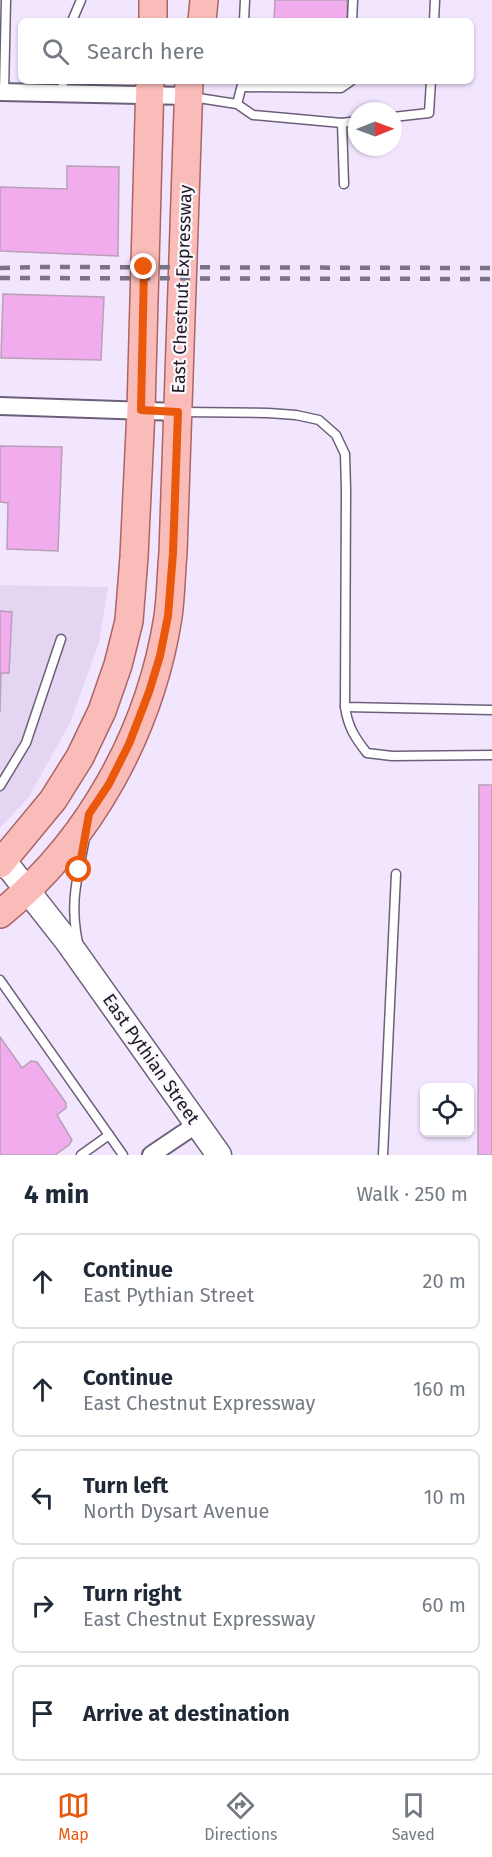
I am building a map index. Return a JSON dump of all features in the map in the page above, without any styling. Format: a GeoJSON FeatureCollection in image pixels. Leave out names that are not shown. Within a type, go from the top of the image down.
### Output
{"type":"FeatureCollection","features":[{"type":"Feature","properties":{"kind":"main road"},"geometry":{"type":"LineString","coordinates":[[153,0],[153,18]]}},
{"type":"Feature","properties":{"kind":"main road"},"geometry":{"type":"LineString","coordinates":[[190,18],[191,0]]}},
{"type":"Feature","properties":{"kind":"main road"},"geometry":{"type":"LineString","coordinates":[[202,18],[204,0]]}},
{"type":"Feature","properties":{"kind":"main road","name":"East Chestnut Expressway"},"geometry":{"type":"LineString","coordinates":[[0,914],[27,891],[68,846],[109,784],[129,744],[160,656],[168,616],[173,553],[190,86]]}},
{"type":"Feature","properties":{"kind":"main road","name":"East Chestnut Expressway"},"geometry":{"type":"LineString","coordinates":[[1,860],[53,800],[80,756],[102,711],[129,621],[141,410],[150,88]]}},
{"type":"Feature","properties":{"kind":"street"},"geometry":{"type":"LineString","coordinates":[[2,92],[62,87],[190,86]]}},
{"type":"Feature","properties":{"kind":"street"},"geometry":{"type":"LineString","coordinates":[[0,405],[178,412]]}},
{"type":"Feature","properties":{"kind":"street","name":"East Pythian Street"},"geometry":{"type":"LineString","coordinates":[[1,860],[83,964],[219,1155]]}},
{"type":"Feature","properties":{"kind":"street"},"geometry":{"type":"LineString","coordinates":[[151,1155],[197,1124]]}},
{"type":"Feature","properties":{"kind":"lane"},"geometry":{"type":"LineString","coordinates":[[2,92],[6,0]]}},
{"type":"Feature","properties":{"kind":"lane"},"geometry":{"type":"LineString","coordinates":[[73,18],[81,0]]}},
{"type":"Feature","properties":{"kind":"lane"},"geometry":{"type":"LineString","coordinates":[[244,18],[245,0]]}},
{"type":"Feature","properties":{"kind":"lane"},"geometry":{"type":"LineString","coordinates":[[352,18],[353,0]]}},
{"type":"Feature","properties":{"kind":"lane"},"geometry":{"type":"LineString","coordinates":[[434,18],[435,0]]}},
{"type":"Feature","properties":{"kind":"lane"},"geometry":{"type":"LineString","coordinates":[[237,104],[243,84],[342,88],[347,84]]}},
{"type":"Feature","properties":{"kind":"lane"},"geometry":{"type":"LineString","coordinates":[[402,116],[429,113],[431,84]]}},
{"type":"Feature","properties":{"kind":"lane"},"geometry":{"type":"LineString","coordinates":[[190,86],[237,104],[253,115],[348,122]]}},
{"type":"Feature","properties":{"kind":"lane"},"geometry":{"type":"LineString","coordinates":[[342,123],[344,184]]}},
{"type":"Feature","properties":{"kind":"lane"},"geometry":{"type":"LineString","coordinates":[[178,412],[296,414],[319,420],[336,435],[345,454],[345,707],[353,736],[367,753],[392,756],[492,755]]}},
{"type":"Feature","properties":{"kind":"lane"},"geometry":{"type":"LineString","coordinates":[[0,786],[26,743],[61,639]]}},
{"type":"Feature","properties":{"kind":"lane"},"geometry":{"type":"LineString","coordinates":[[345,707],[492,710]]}},
{"type":"Feature","properties":{"kind":"lane","name":"East Pythian Street"},"geometry":{"type":"LineString","coordinates":[[83,964],[73,914],[89,814]]}},
{"type":"Feature","properties":{"kind":"lane"},"geometry":{"type":"LineString","coordinates":[[383,1155],[396,874]]}},
{"type":"Feature","properties":{"kind":"lane"},"geometry":{"type":"LineString","coordinates":[[0,980],[123,1155]]}},
{"type":"Feature","properties":{"kind":"lane"},"geometry":{"type":"LineString","coordinates":[[81,1155],[109,1135]]}},
{"type":"Feature","properties":{"kind":"shaded area"},"geometry":{"type":"Polygon","coordinates":[[[0,585],[108,587],[99,643],[70,723],[28,798],[0,828],[0,585]]]}},
{"type":"Feature","properties":{"kind":"building"},"geometry":{"type":"Polygon","coordinates":[[[275,0],[347,0],[347,18],[274,18],[275,0]]]}},
{"type":"Feature","properties":{"kind":"building"},"geometry":{"type":"Polygon","coordinates":[[[67,166],[119,167],[118,256],[0,251],[0,187],[67,189],[67,166]]]}},
{"type":"Feature","properties":{"kind":"building"},"geometry":{"type":"Polygon","coordinates":[[[3,294],[104,297],[101,360],[1,358],[3,294]]]}},
{"type":"Feature","properties":{"kind":"building"},"geometry":{"type":"Polygon","coordinates":[[[0,446],[62,447],[58,551],[7,549],[8,503],[0,502],[0,446]]]}},
{"type":"Feature","properties":{"kind":"building"},"geometry":{"type":"Polygon","coordinates":[[[0,611],[12,612],[9,673],[1,673],[0,712],[0,611]]]}},
{"type":"Feature","properties":{"kind":"building"},"geometry":{"type":"Polygon","coordinates":[[[479,785],[492,785],[492,1155],[478,1155],[479,785]]]}},
{"type":"Feature","properties":{"kind":"building"},"geometry":{"type":"Polygon","coordinates":[[[0,1037],[22,1068],[31,1061],[37,1062],[66,1103],[66,1108],[57,1115],[72,1140],[55,1155],[0,1155],[0,1037]]]}},
{"type":"Feature","properties":{"kind":"railway"},"geometry":{"type":"LineString","coordinates":[[0,268],[492,268]]}},
{"type":"Feature","properties":{"kind":"railway"},"geometry":{"type":"LineString","coordinates":[[0,278],[492,279]]}},
{"type":"Feature","properties":{"kind":"route"},"geometry":{"type":"LineString","coordinates":[[79,870],[89,814],[109,784],[129,744],[160,656],[168,616],[173,553],[178,412],[141,410],[144,267]]}}]}
